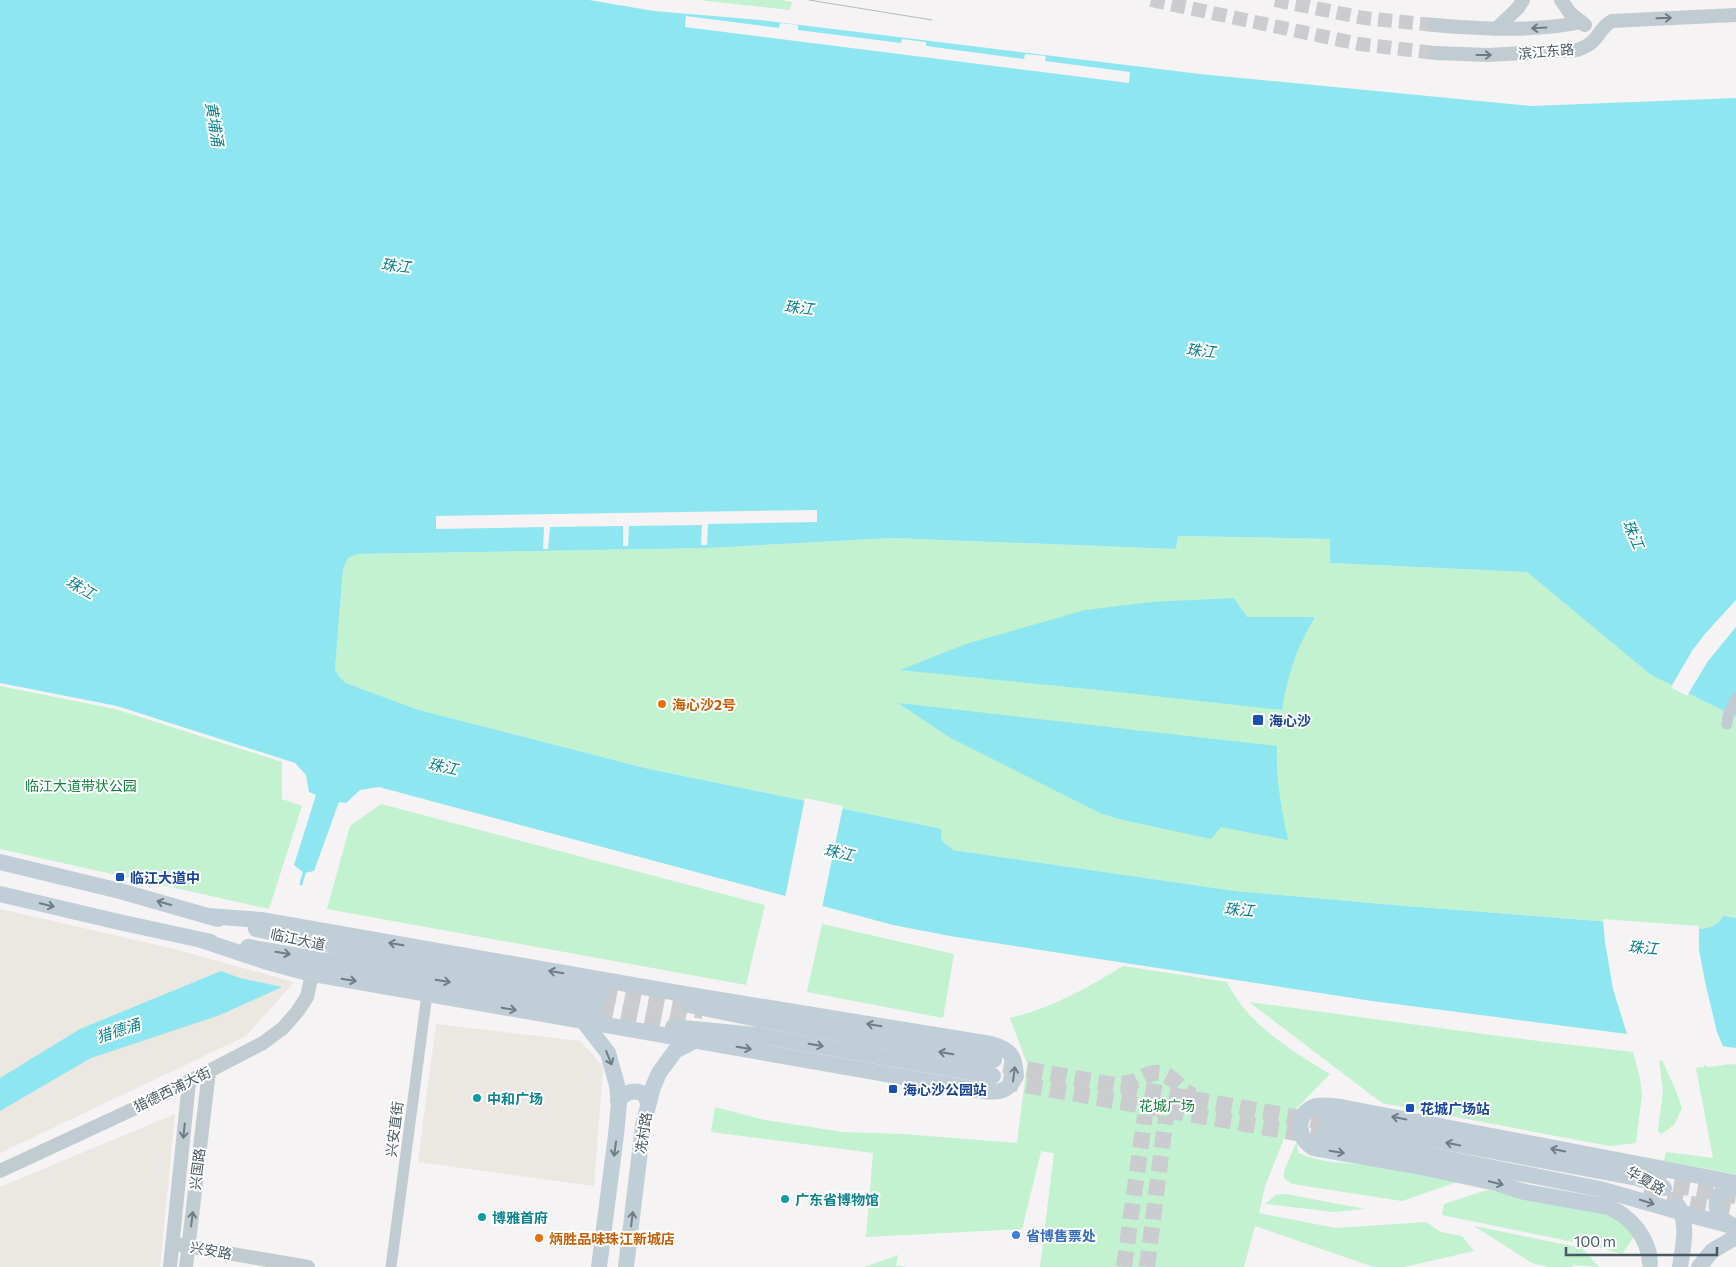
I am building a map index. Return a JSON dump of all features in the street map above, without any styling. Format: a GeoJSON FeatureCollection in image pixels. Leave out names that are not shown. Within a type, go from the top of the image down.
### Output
{"type":"FeatureCollection","features":[{"type":"Feature","properties":{"kind":"main road","name":"临江大道"},"geometry":{"type":"LineString","coordinates":[[0,862],[140,896],[263,931],[338,948],[601,994]]}},
{"type":"Feature","properties":{"kind":"main road","name":"临江大道"},"geometry":{"type":"LineString","coordinates":[[0,894],[200,940],[601,994]]}},
{"type":"Feature","properties":{"kind":"main road"},"geometry":{"type":"LineString","coordinates":[[200,940],[267,962],[312,974],[990,1092],[1008,1088],[1016,1076],[1014,1058],[1003,1048],[992,1044],[601,994]]}},
{"type":"Feature","properties":{"kind":"main road"},"geometry":{"type":"LineString","coordinates":[[601,994],[671,1001],[994,1068],[716,1030],[671,1027],[626,1028]]}},
{"type":"Feature","properties":{"kind":"main road","name":"冼村路"},"geometry":{"type":"LineString","coordinates":[[584,1022],[608,1052],[617,1085],[618,1100],[616,1135],[598,1267]]}},
{"type":"Feature","properties":{"kind":"main road","name":"冼村路"},"geometry":{"type":"LineString","coordinates":[[626,1267],[643,1126],[652,1087],[667,1061],[676,1051],[716,1030]]}},
{"type":"Feature","properties":{"kind":"main road"},"geometry":{"type":"LineString","coordinates":[[618,1100],[625,1094],[636,1091],[645,1095],[648,1103]]}},
{"type":"Feature","properties":{"kind":"main road"},"geometry":{"type":"LineString","coordinates":[[1650,1265],[1650,1253],[1644,1238],[1630,1221],[1618,1211],[1609,1207],[1525,1192],[1496,1183],[1408,1164],[1314,1148],[1307,1145],[1303,1140],[1300,1128],[1301,1121],[1308,1110],[1314,1107],[1326,1106],[1388,1116],[1605,1166],[1664,1188]]}},
{"type":"Feature","properties":{"kind":"main road"},"geometry":{"type":"LineString","coordinates":[[1657,1168],[1630,1170],[1325,1127],[1600,1189],[1736,1230]]}},
{"type":"Feature","properties":{"kind":"main road"},"geometry":{"type":"LineString","coordinates":[[1605,1166],[1657,1168],[1736,1184]]}},
{"type":"Feature","properties":{"kind":"main road","name":"华夏路"},"geometry":{"type":"LineString","coordinates":[[1630,1170],[1664,1188],[1681,1212]]}},
{"type":"Feature","properties":{"kind":"main road"},"geometry":{"type":"LineString","coordinates":[[1736,1184],[1721,1192],[1716,1207],[1721,1219],[1736,1230]]}},
{"type":"Feature","properties":{"kind":"main road"},"geometry":{"type":"LineString","coordinates":[[1600,1189],[1618,1200],[1642,1222],[1650,1239],[1650,1265]]}},
{"type":"Feature","properties":{"kind":"main road"},"geometry":{"type":"LineString","coordinates":[[1680,1267],[1684,1226],[1681,1212]]}},
{"type":"Feature","properties":{"kind":"main road"},"geometry":{"type":"LineString","coordinates":[[1699,1267],[1712,1251],[1736,1230]]}},
{"type":"Feature","properties":{"kind":"street"},"geometry":{"type":"LineString","coordinates":[[1496,29],[1524,0]]}},
{"type":"Feature","properties":{"kind":"street"},"geometry":{"type":"LineString","coordinates":[[1561,0],[1570,13],[1586,26],[1589,34],[1587,44],[1584,47]]}},
{"type":"Feature","properties":{"kind":"street","name":"滨江东路"},"geometry":{"type":"LineString","coordinates":[[1435,53],[1463,55],[1562,52],[1584,47],[1593,42],[1604,26],[1612,21],[1736,15]]}},
{"type":"Feature","properties":{"kind":"street"},"geometry":{"type":"LineString","coordinates":[[1434,25],[1496,29],[1540,29],[1582,22]]}},
{"type":"Feature","properties":{"kind":"street"},"geometry":{"type":"LineString","coordinates":[[1727,724],[1728,716],[1736,698]]}},
{"type":"Feature","properties":{"kind":"street","name":"猎德西浦大街"},"geometry":{"type":"LineString","coordinates":[[0,1170],[189,1082],[263,1043],[283,1028],[297,1012],[307,997],[312,974]]}},
{"type":"Feature","properties":{"kind":"street","name":"兴安直街"},"geometry":{"type":"LineString","coordinates":[[390,1267],[426,994]]}},
{"type":"Feature","properties":{"kind":"street","name":"兴国路"},"geometry":{"type":"LineString","coordinates":[[186,1267],[209,1072]]}},
{"type":"Feature","properties":{"kind":"street","name":"兴国路"},"geometry":{"type":"LineString","coordinates":[[170,1267],[189,1082]]}},
{"type":"Feature","properties":{"kind":"street","name":"兴安路"},"geometry":{"type":"LineString","coordinates":[[173,1244],[308,1267]]}},
{"type":"Feature","properties":{"kind":"shaded area"},"geometry":{"type":"Polygon","coordinates":[[[0,909],[170,948],[294,982],[246,1036],[0,1153],[0,909]]]}},
{"type":"Feature","properties":{"kind":"shaded area"},"geometry":{"type":"Polygon","coordinates":[[[436,1024],[580,1041],[603,1066],[594,1186],[418,1162],[436,1024]]]}},
{"type":"Feature","properties":{"kind":"shaded area"},"geometry":{"type":"Polygon","coordinates":[[[175,1114],[160,1267],[0,1267],[0,1187],[175,1114]]]}},
{"type":"Feature","properties":{"kind":"green space"},"geometry":{"type":"Polygon","coordinates":[[[699,0],[780,0],[792,2],[790,10],[699,0]]]}},
{"type":"Feature","properties":{"kind":"green space"},"geometry":{"type":"Polygon","coordinates":[[[1177,536],[1331,539],[1330,563],[1527,572],[1651,675],[1736,717],[1736,918],[1723,916],[1713,926],[1700,929],[1394,905],[1235,891],[953,850],[941,840],[942,829],[645,768],[419,710],[346,683],[339,677],[335,669],[343,569],[348,558],[357,554],[709,548],[892,538],[1176,549],[1177,536]]]}},
{"type":"Feature","properties":{"kind":"green space","name":"临江大道带状公园"},"geometry":{"type":"Polygon","coordinates":[[[0,686],[115,709],[282,762],[282,799],[302,806],[269,909],[0,849],[0,686]]]}},
{"type":"Feature","properties":{"kind":"green space"},"geometry":{"type":"Polygon","coordinates":[[[381,804],[765,905],[746,985],[327,909],[350,826],[381,804]]]}},
{"type":"Feature","properties":{"kind":"green space"},"geometry":{"type":"Polygon","coordinates":[[[822,924],[954,954],[943,1018],[807,992],[822,924]]]}},
{"type":"Feature","properties":{"kind":"green space","name":"花城广场"},"geometry":{"type":"Polygon","coordinates":[[[1123,966],[1227,982],[1246,1011],[1271,1035],[1330,1074],[1296,1109],[1265,1186],[1259,1213],[1336,1228],[1426,1222],[1441,1232],[1462,1236],[1474,1251],[1404,1267],[1374,1267],[1255,1226],[1244,1267],[1040,1267],[1054,1153],[1039,1151],[1041,1152],[1022,1229],[866,1237],[873,1153],[711,1132],[715,1107],[765,1120],[843,1132],[903,1134],[1017,1143],[1027,1064],[1010,1018],[1055,1003],[1123,966]]]}},
{"type":"Feature","properties":{"kind":"green space"},"geometry":{"type":"Polygon","coordinates":[[[1249,1002],[1506,1037],[1633,1052],[1640,1078],[1642,1095],[1636,1143],[1609,1146],[1382,1103],[1249,1002]]]}},
{"type":"Feature","properties":{"kind":"green space"},"geometry":{"type":"Polygon","coordinates":[[[1662,1060],[1682,1108],[1674,1125],[1661,1134],[1658,1131],[1663,1090],[1659,1061],[1662,1060]]]}},
{"type":"Feature","properties":{"kind":"green space"},"geometry":{"type":"Polygon","coordinates":[[[1704,1065],[1708,1067],[1736,1065],[1736,1174],[1664,1161],[1666,1152],[1713,1158],[1696,1068],[1704,1067],[1704,1065]]]}},
{"type":"Feature","properties":{"kind":"green space"},"geometry":{"type":"Polygon","coordinates":[[[1297,1141],[1298,1153],[1307,1157],[1460,1181],[1402,1201],[1292,1184],[1284,1178],[1284,1171],[1297,1141]]]}},
{"type":"Feature","properties":{"kind":"green space"},"geometry":{"type":"Polygon","coordinates":[[[1487,1190],[1610,1214],[1635,1235],[1622,1254],[1598,1247],[1442,1215],[1444,1204],[1487,1190]]]}},
{"type":"Feature","properties":{"kind":"green space"},"geometry":{"type":"Polygon","coordinates":[[[1286,1194],[1365,1209],[1334,1212],[1265,1204],[1276,1195],[1286,1194]]]}},
{"type":"Feature","properties":{"kind":"green space"},"geometry":{"type":"Polygon","coordinates":[[[1474,1226],[1582,1248],[1599,1267],[1574,1265],[1573,1267],[1549,1267],[1532,1263],[1474,1226]]]}},
{"type":"Feature","properties":{"kind":"green space"},"geometry":{"type":"Polygon","coordinates":[[[898,1255],[896,1265],[907,1267],[864,1267],[898,1255]]]}},
{"type":"Feature","properties":{"kind":"water"},"geometry":{"type":"Polygon","coordinates":[[[0,0],[589,0],[654,11],[760,20],[1200,74],[1531,106],[1736,98],[1736,717],[1651,675],[1527,572],[1330,563],[1330,539],[1178,536],[1176,549],[892,538],[709,548],[357,554],[348,558],[343,569],[335,669],[339,677],[346,683],[419,710],[645,768],[942,829],[941,840],[953,850],[1235,891],[1394,905],[1700,929],[1713,926],[1723,916],[1736,918],[1736,1048],[1372,1001],[950,936],[893,925],[379,787],[360,790],[346,803],[339,802],[314,871],[304,873],[294,865],[316,795],[309,792],[306,775],[295,763],[117,706],[0,683],[0,0]]]}},
{"type":"Feature","properties":{"kind":"water"},"geometry":{"type":"Polygon","coordinates":[[[1234,598],[1247,617],[1315,617],[1294,662],[1282,710],[900,670],[966,644],[1085,610],[1152,602],[1234,598]]]}},
{"type":"Feature","properties":{"kind":"water"},"geometry":{"type":"Polygon","coordinates":[[[898,703],[1277,746],[1277,770],[1288,840],[1221,827],[1211,839],[1123,820],[1100,813],[949,737],[898,703]]]}},
{"type":"Feature","properties":{"kind":"water","name":"猎德涌"},"geometry":{"type":"Polygon","coordinates":[[[221,971],[240,978],[282,987],[220,1015],[91,1058],[0,1111],[0,1078],[80,1029],[221,971]]]}},
{"type":"Feature","properties":{"kind":"pier"},"geometry":{"type":"Polygon","coordinates":[[[686,16],[779,28],[780,23],[798,25],[798,30],[901,43],[902,39],[926,42],[926,46],[1024,59],[1025,54],[1046,56],[1045,61],[1130,72],[1129,83],[685,27],[686,16]]]}},
{"type":"Feature","properties":{"kind":"pier"},"geometry":{"type":"Polygon","coordinates":[[[817,510],[817,522],[708,524],[707,545],[701,545],[702,525],[629,526],[628,546],[623,546],[623,526],[550,527],[548,549],[543,549],[544,527],[436,529],[436,516],[817,510]]]}},
{"type":"Feature","properties":{"kind":"pier"},"geometry":{"type":"Polygon","coordinates":[[[1736,600],[1736,627],[1708,661],[1687,696],[1671,687],[1692,651],[1736,600]]]}},
{"type":"Feature","properties":{"kind":"pier"},"geometry":{"type":"Polygon","coordinates":[[[805,798],[843,806],[822,908],[785,898],[805,798]]]}},
{"type":"Feature","properties":{"kind":"pier"},"geometry":{"type":"Polygon","coordinates":[[[1603,919],[1699,926],[1699,950],[1706,986],[1717,1032],[1724,1049],[1628,1037],[1613,989],[1603,919]]]}},
{"type":"Feature","properties":{"kind":"waterway"},"geometry":{"type":"LineString","coordinates":[[301,884],[305,870]]}},
{"type":"Feature","properties":{"kind":"tunnel"},"geometry":{"type":"LineString","coordinates":[[1151,0],[1359,44],[1435,53]]}},
{"type":"Feature","properties":{"kind":"tunnel"},"geometry":{"type":"LineString","coordinates":[[1275,0],[1364,18],[1434,25]]}},
{"type":"Feature","properties":{"kind":"tunnel"},"geometry":{"type":"LineString","coordinates":[[601,993],[703,1011]]}},
{"type":"Feature","properties":{"kind":"tunnel"},"geometry":{"type":"LineString","coordinates":[[598,1008],[689,1025]]}},
{"type":"Feature","properties":{"kind":"tunnel"},"geometry":{"type":"LineString","coordinates":[[980,1061],[1340,1125]]}},
{"type":"Feature","properties":{"kind":"tunnel"},"geometry":{"type":"LineString","coordinates":[[1121,1083],[1132,1082],[1153,1073],[1164,1074],[1194,1096]]}},
{"type":"Feature","properties":{"kind":"tunnel"},"geometry":{"type":"LineString","coordinates":[[979,1077],[1336,1140]]}},
{"type":"Feature","properties":{"kind":"tunnel"},"geometry":{"type":"LineString","coordinates":[[1124,1267],[1145,1115]]}},
{"type":"Feature","properties":{"kind":"tunnel"},"geometry":{"type":"LineString","coordinates":[[1147,1267],[1166,1116]]}},
{"type":"Feature","properties":{"kind":"tunnel"},"geometry":{"type":"LineString","coordinates":[[1650,1181],[1736,1196]]}},
{"type":"Feature","properties":{"kind":"tunnel"},"geometry":{"type":"LineString","coordinates":[[1643,1195],[1736,1212]]}},
{"type":"Feature","properties":{"kind":"tram line"},"geometry":{"type":"LineString","coordinates":[[809,0],[932,20]]}},
{"type":"Feature","properties":{"kind":"place","name":"海心沙2号"},"geometry":{"type":"Point","coordinates":[662,704]}},
{"type":"Feature","properties":{"kind":"place","name":"海心沙"},"geometry":{"type":"Point","coordinates":[1258,720]}},
{"type":"Feature","properties":{"kind":"place","name":"临江大道中"},"geometry":{"type":"Point","coordinates":[120,877]}},
{"type":"Feature","properties":{"kind":"place","name":"海心沙公园站"},"geometry":{"type":"Point","coordinates":[893,1089]}},
{"type":"Feature","properties":{"kind":"place","name":"中和广场"},"geometry":{"type":"Point","coordinates":[477,1098]}},
{"type":"Feature","properties":{"kind":"place","name":"花城广场站"},"geometry":{"type":"Point","coordinates":[1410,1108]}},
{"type":"Feature","properties":{"kind":"place","name":"广东省博物馆"},"geometry":{"type":"Point","coordinates":[785,1199]}},
{"type":"Feature","properties":{"kind":"place","name":"博雅首府"},"geometry":{"type":"Point","coordinates":[482,1217]}},
{"type":"Feature","properties":{"kind":"place","name":"省博售票处"},"geometry":{"type":"Point","coordinates":[1016,1235]}},
{"type":"Feature","properties":{"kind":"place","name":"炳胜品味珠江新城店"},"geometry":{"type":"Point","coordinates":[539,1238]}},
{"type":"Feature","properties":{"kind":"water label","name":"黄埔涌"},"geometry":{"type":"Point","coordinates":[215,124]}},
{"type":"Feature","properties":{"kind":"water label","name":"珠江"},"geometry":{"type":"Point","coordinates":[396,265]}},
{"type":"Feature","properties":{"kind":"water label","name":"珠江"},"geometry":{"type":"Point","coordinates":[799,307]}},
{"type":"Feature","properties":{"kind":"water label","name":"珠江"},"geometry":{"type":"Point","coordinates":[1201,350]}},
{"type":"Feature","properties":{"kind":"water label","name":"珠江"},"geometry":{"type":"Point","coordinates":[1634,534]}},
{"type":"Feature","properties":{"kind":"water label","name":"珠江"},"geometry":{"type":"Point","coordinates":[81,587]}},
{"type":"Feature","properties":{"kind":"water label","name":"珠江"},"geometry":{"type":"Point","coordinates":[443,766]}},
{"type":"Feature","properties":{"kind":"water label","name":"珠江"},"geometry":{"type":"Point","coordinates":[839,852]}},
{"type":"Feature","properties":{"kind":"water label","name":"珠江"},"geometry":{"type":"Point","coordinates":[1239,909]}},
{"type":"Feature","properties":{"kind":"water label","name":"珠江"},"geometry":{"type":"Point","coordinates":[1643,947]}}]}
